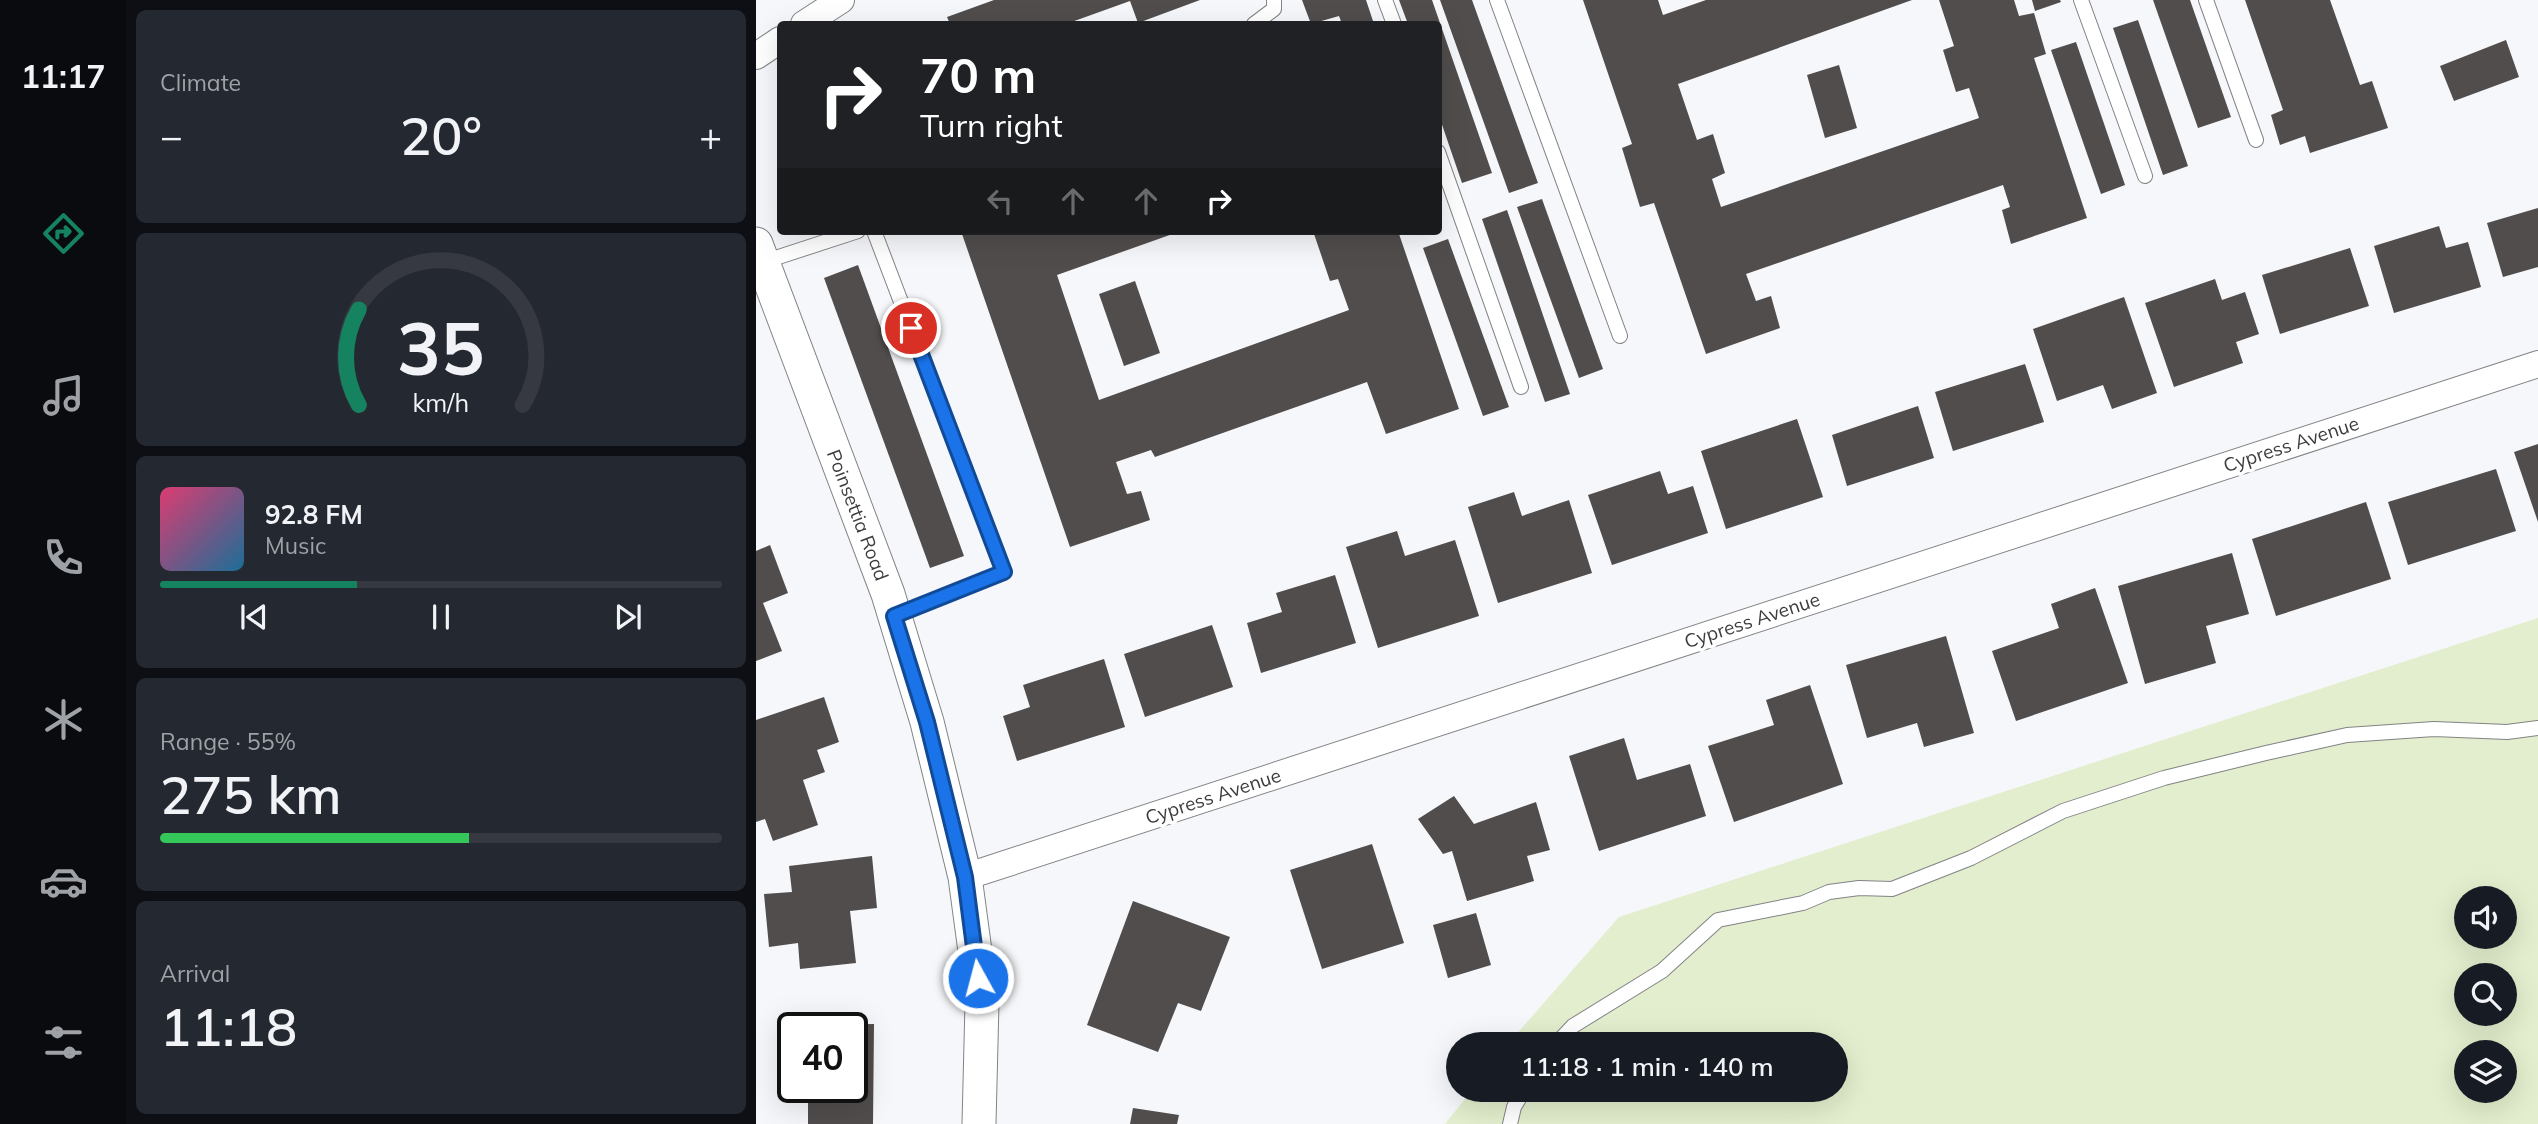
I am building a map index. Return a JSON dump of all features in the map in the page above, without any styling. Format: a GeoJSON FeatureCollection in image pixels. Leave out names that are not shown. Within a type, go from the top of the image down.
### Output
{"type":"FeatureCollection","features":[{"type":"Feature","properties":{"kind":"street"},"geometry":{"type":"LineString","coordinates":[[809,21],[841,0]]}},
{"type":"Feature","properties":{"kind":"street"},"geometry":{"type":"LineString","coordinates":[[756,56],[777,42]]}},
{"type":"Feature","properties":{"kind":"street","name":"Poinsettia Road"},"geometry":{"type":"LineString","coordinates":[[759,253],[894,616],[927,722],[965,877],[982,1003],[979,1124]]}},
{"type":"Feature","properties":{"kind":"street","name":"Cypress Avenue"},"geometry":{"type":"LineString","coordinates":[[965,877],[2538,364]]}},
{"type":"Feature","properties":{"kind":"lane"},"geometry":{"type":"LineString","coordinates":[[1258,21],[1274,9],[1274,0]]}},
{"type":"Feature","properties":{"kind":"lane"},"geometry":{"type":"LineString","coordinates":[[1385,0],[1393,21]]}},
{"type":"Feature","properties":{"kind":"lane"},"geometry":{"type":"LineString","coordinates":[[1497,0],[1620,336]]}},
{"type":"Feature","properties":{"kind":"lane"},"geometry":{"type":"LineString","coordinates":[[2081,0],[2145,176]]}},
{"type":"Feature","properties":{"kind":"lane"},"geometry":{"type":"LineString","coordinates":[[2206,0],[2256,140]]}},
{"type":"Feature","properties":{"kind":"lane"},"geometry":{"type":"LineString","coordinates":[[1442,163],[1521,387]]}},
{"type":"Feature","properties":{"kind":"lane"},"geometry":{"type":"LineString","coordinates":[[759,253],[840,235]]}},
{"type":"Feature","properties":{"kind":"lane"},"geometry":{"type":"LineString","coordinates":[[876,235],[1004,572],[894,616]]}},
{"type":"Feature","properties":{"kind":"lane"},"geometry":{"type":"LineString","coordinates":[[1567,1032],[1662,971],[1718,920],[1803,903],[1829,892],[1859,888],[1892,889],[1971,858],[2063,811],[2164,778],[2347,736],[2434,729],[2507,732],[2538,728]]}},
{"type":"Feature","properties":{"kind":"lane"},"geometry":{"type":"LineString","coordinates":[[1510,1124],[1517,1102]]}},
{"type":"Feature","properties":{"kind":"green space"},"geometry":{"type":"Polygon","coordinates":[[[2538,618],[2538,1124],[1445,1124],[1462,1102],[1848,1102],[1848,1032],[1518,1032],[1619,917],[2538,618]]]}},
{"type":"Feature","properties":{"kind":"building"},"geometry":{"type":"Polygon","coordinates":[[[994,0],[1200,0],[1143,21],[1137,21],[1130,1],[1074,21],[949,21],[947,17],[994,0]]]}},
{"type":"Feature","properties":{"kind":"building"},"geometry":{"type":"Polygon","coordinates":[[[1302,0],[1366,0],[1373,21],[1341,21],[1339,16],[1310,21],[1302,0]]]}},
{"type":"Feature","properties":{"kind":"building"},"geometry":{"type":"Polygon","coordinates":[[[1399,0],[1432,0],[1439,21],[1407,21],[1399,0]]]}},
{"type":"Feature","properties":{"kind":"building"},"geometry":{"type":"Polygon","coordinates":[[[1440,0],[1472,0],[1538,183],[1509,193],[1440,0]]]}},
{"type":"Feature","properties":{"kind":"building"},"geometry":{"type":"Polygon","coordinates":[[[1583,0],[1658,0],[1663,15],[1706,0],[1912,0],[1678,84],[1697,140],[1713,134],[1725,173],[1712,179],[1721,207],[1979,118],[1969,88],[1956,92],[1943,50],[1954,46],[1939,0],[2014,0],[2019,16],[2034,13],[2046,54],[2034,58],[2087,218],[2011,244],[2002,210],[2010,207],[2003,185],[1746,274],[1756,301],[1771,296],[1780,328],[1706,354],[1654,203],[1640,207],[1622,148],[1632,144],[1583,0]]]}},
{"type":"Feature","properties":{"kind":"building"},"geometry":{"type":"Polygon","coordinates":[[[2032,0],[2060,0],[2061,2],[2035,11],[2032,0]]]}},
{"type":"Feature","properties":{"kind":"building"},"geometry":{"type":"Polygon","coordinates":[[[2153,0],[2190,0],[2231,117],[2198,128],[2153,0]]]}},
{"type":"Feature","properties":{"kind":"building"},"geometry":{"type":"Polygon","coordinates":[[[2245,0],[2330,0],[2360,85],[2372,81],[2388,128],[2310,153],[2305,136],[2280,145],[2271,115],[2283,110],[2245,0]]]}},
{"type":"Feature","properties":{"kind":"building"},"geometry":{"type":"Polygon","coordinates":[[[2138,20],[2188,166],[2163,175],[2113,28],[2138,20]]]}},
{"type":"Feature","properties":{"kind":"building"},"geometry":{"type":"Polygon","coordinates":[[[1442,29],[1492,173],[1462,183],[1442,125],[1442,29]]]}},
{"type":"Feature","properties":{"kind":"building"},"geometry":{"type":"Polygon","coordinates":[[[2506,40],[2519,77],[2454,101],[2440,66],[2506,40]]]}},
{"type":"Feature","properties":{"kind":"building"},"geometry":{"type":"Polygon","coordinates":[[[2076,42],[2125,185],[2101,194],[2051,50],[2076,42]]]}},
{"type":"Feature","properties":{"kind":"building"},"geometry":{"type":"Polygon","coordinates":[[[1839,65],[1857,128],[1825,138],[1807,75],[1839,65]]]}},
{"type":"Feature","properties":{"kind":"building"},"geometry":{"type":"Polygon","coordinates":[[[1542,199],[1603,369],[1579,378],[1517,207],[1542,199]]]}},
{"type":"Feature","properties":{"kind":"building"},"geometry":{"type":"Polygon","coordinates":[[[2538,208],[2538,267],[2503,277],[2487,223],[2538,208]]]}},
{"type":"Feature","properties":{"kind":"building"},"geometry":{"type":"Polygon","coordinates":[[[1507,210],[1570,394],[1545,402],[1482,219],[1507,210]]]}},
{"type":"Feature","properties":{"kind":"building"},"geometry":{"type":"Polygon","coordinates":[[[2439,226],[2446,248],[2468,242],[2481,287],[2394,313],[2374,246],[2439,226]]]}},
{"type":"Feature","properties":{"kind":"building"},"geometry":{"type":"Polygon","coordinates":[[[962,235],[1170,235],[1057,275],[1099,400],[1349,310],[1338,279],[1330,281],[1314,235],[1399,235],[1459,409],[1386,434],[1367,382],[1155,457],[1151,450],[1116,462],[1127,494],[1141,491],[1150,520],[1070,547],[962,235]]]}},
{"type":"Feature","properties":{"kind":"building"},"geometry":{"type":"Polygon","coordinates":[[[1448,239],[1509,407],[1483,416],[1423,248],[1448,239]]]}},
{"type":"Feature","properties":{"kind":"building"},"geometry":{"type":"Polygon","coordinates":[[[2350,248],[2369,306],[2280,334],[2262,275],[2350,248]]]}},
{"type":"Feature","properties":{"kind":"building"},"geometry":{"type":"Polygon","coordinates":[[[858,265],[964,556],[930,568],[824,278],[858,265]]]}},
{"type":"Feature","properties":{"kind":"building"},"geometry":{"type":"Polygon","coordinates":[[[2215,279],[2222,300],[2245,292],[2259,334],[2236,342],[2243,363],[2174,387],[2145,303],[2215,279]]]}},
{"type":"Feature","properties":{"kind":"building"},"geometry":{"type":"Polygon","coordinates":[[[1135,281],[1160,353],[1124,366],[1099,294],[1135,281]]]}},
{"type":"Feature","properties":{"kind":"building"},"geometry":{"type":"Polygon","coordinates":[[[2124,297],[2157,393],[2112,409],[2103,385],[2057,401],[2033,329],[2124,297]]]}},
{"type":"Feature","properties":{"kind":"building"},"geometry":{"type":"Polygon","coordinates":[[[2025,364],[2044,422],[1953,451],[1935,392],[2025,364]]]}},
{"type":"Feature","properties":{"kind":"building"},"geometry":{"type":"Polygon","coordinates":[[[1918,406],[1934,458],[1847,486],[1832,435],[1918,406]]]}},
{"type":"Feature","properties":{"kind":"building"},"geometry":{"type":"Polygon","coordinates":[[[1797,419],[1823,497],[1726,529],[1701,451],[1797,419]]]}},
{"type":"Feature","properties":{"kind":"building"},"geometry":{"type":"Polygon","coordinates":[[[2538,444],[2538,522],[2514,452],[2538,444]]]}},
{"type":"Feature","properties":{"kind":"building"},"geometry":{"type":"Polygon","coordinates":[[[2496,469],[2516,531],[2408,565],[2388,502],[2496,469]]]}},
{"type":"Feature","properties":{"kind":"building"},"geometry":{"type":"Polygon","coordinates":[[[1660,471],[1668,494],[1693,486],[1708,533],[1612,565],[1588,495],[1660,471]]]}},
{"type":"Feature","properties":{"kind":"building"},"geometry":{"type":"Polygon","coordinates":[[[1514,492],[1522,516],[1569,500],[1592,573],[1498,603],[1468,507],[1514,492]]]}},
{"type":"Feature","properties":{"kind":"building"},"geometry":{"type":"Polygon","coordinates":[[[2366,502],[2391,579],[2276,616],[2252,539],[2366,502]]]}},
{"type":"Feature","properties":{"kind":"building"},"geometry":{"type":"Polygon","coordinates":[[[1397,531],[1405,556],[1455,540],[1479,616],[1378,648],[1346,547],[1397,531]]]}},
{"type":"Feature","properties":{"kind":"building"},"geometry":{"type":"Polygon","coordinates":[[[770,545],[788,593],[763,603],[782,651],[756,661],[756,551],[770,545]]]}},
{"type":"Feature","properties":{"kind":"building"},"geometry":{"type":"Polygon","coordinates":[[[2232,553],[2249,614],[2206,626],[2216,663],[2145,684],[2118,586],[2232,553]]]}},
{"type":"Feature","properties":{"kind":"building"},"geometry":{"type":"Polygon","coordinates":[[[1335,575],[1356,643],[1261,673],[1247,623],[1282,612],[1276,593],[1335,575]]]}},
{"type":"Feature","properties":{"kind":"building"},"geometry":{"type":"Polygon","coordinates":[[[2095,588],[2128,683],[2016,721],[1992,651],[2059,628],[2051,604],[2095,588]]]}},
{"type":"Feature","properties":{"kind":"building"},"geometry":{"type":"Polygon","coordinates":[[[1212,625],[1233,687],[1145,717],[1124,654],[1212,625]]]}},
{"type":"Feature","properties":{"kind":"building"},"geometry":{"type":"Polygon","coordinates":[[[1946,636],[1974,733],[1924,747],[1917,723],[1867,738],[1846,665],[1946,636]]]}},
{"type":"Feature","properties":{"kind":"building"},"geometry":{"type":"Polygon","coordinates":[[[1104,659],[1125,727],[1017,761],[1003,716],[1030,707],[1023,685],[1104,659]]]}},
{"type":"Feature","properties":{"kind":"building"},"geometry":{"type":"Polygon","coordinates":[[[1810,685],[1843,784],[1734,822],[1708,746],[1774,725],[1766,700],[1810,685]]]}},
{"type":"Feature","properties":{"kind":"building"},"geometry":{"type":"Polygon","coordinates":[[[824,697],[839,742],[817,750],[825,772],[803,780],[818,825],[773,841],[765,819],[756,822],[756,720],[824,697]]]}},
{"type":"Feature","properties":{"kind":"building"},"geometry":{"type":"Polygon","coordinates":[[[1624,738],[1637,780],[1690,764],[1706,816],[1599,851],[1569,756],[1624,738]]]}},
{"type":"Feature","properties":{"kind":"building"},"geometry":{"type":"Polygon","coordinates":[[[1454,796],[1474,824],[1536,802],[1550,850],[1527,856],[1534,881],[1467,901],[1452,851],[1443,854],[1418,819],[1454,796]]]}},
{"type":"Feature","properties":{"kind":"building"},"geometry":{"type":"Polygon","coordinates":[[[1372,844],[1404,943],[1322,969],[1290,870],[1372,844]]]}},
{"type":"Feature","properties":{"kind":"building"},"geometry":{"type":"Polygon","coordinates":[[[872,856],[877,908],[850,911],[856,963],[800,969],[798,943],[769,947],[764,894],[792,892],[789,866],[872,856]]]}},
{"type":"Feature","properties":{"kind":"building"},"geometry":{"type":"Polygon","coordinates":[[[1133,901],[1230,937],[1201,1011],[1178,1003],[1158,1052],[1087,1025],[1133,901]]]}},
{"type":"Feature","properties":{"kind":"building"},"geometry":{"type":"Polygon","coordinates":[[[1476,913],[1491,965],[1448,978],[1433,925],[1476,913]]]}},
{"type":"Feature","properties":{"kind":"building"},"geometry":{"type":"Polygon","coordinates":[[[868,1024],[874,1024],[873,1124],[808,1124],[808,1103],[868,1103],[868,1024]]]}},
{"type":"Feature","properties":{"kind":"building"},"geometry":{"type":"Polygon","coordinates":[[[1133,1108],[1179,1115],[1177,1124],[1130,1124],[1133,1108]]]}},
{"type":"Feature","properties":{"kind":"route"},"geometry":{"type":"LineString","coordinates":[[911,328],[1004,572],[894,616],[927,722],[965,877],[978,978]]}}]}
